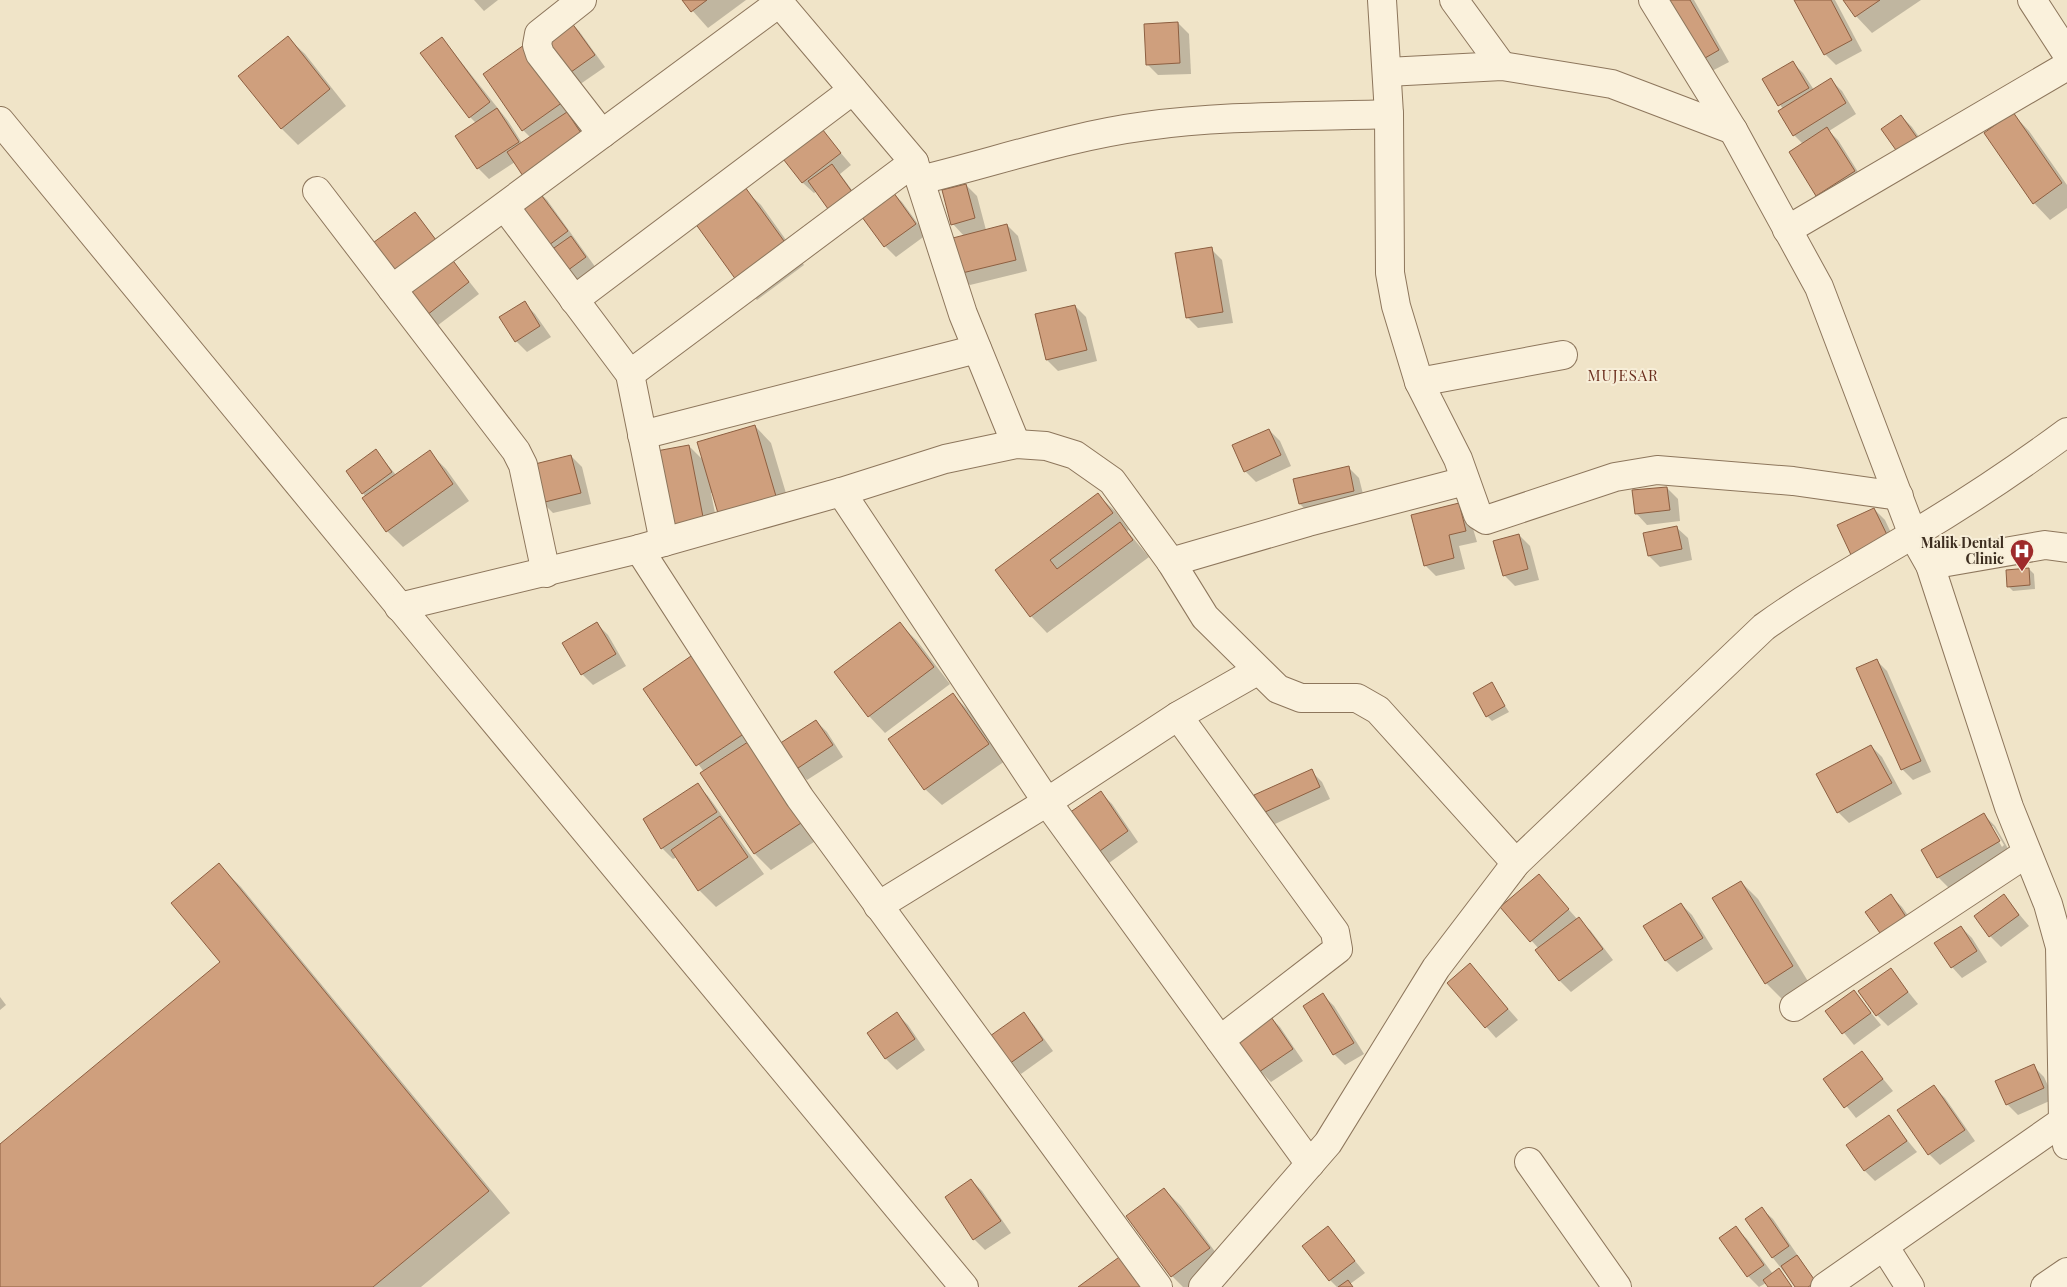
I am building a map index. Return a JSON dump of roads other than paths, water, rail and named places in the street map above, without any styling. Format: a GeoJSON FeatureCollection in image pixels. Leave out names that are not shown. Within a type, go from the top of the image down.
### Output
{"type":"FeatureCollection","features":[{"type":"Feature","properties":{"kind":"street"},"geometry":{"type":"LineString","coordinates":[[582,0],[539,34],[536,45],[540,54],[602,134]]}},
{"type":"Feature","properties":{"kind":"street"},"geometry":{"type":"LineString","coordinates":[[1382,0],[1389,114],[1390,273],[1396,306],[1419,382],[1448,438],[1478,515],[1486,520],[1615,477],[1657,470],[1793,481],[1899,496]]}},
{"type":"Feature","properties":{"kind":"street"},"geometry":{"type":"LineString","coordinates":[[1454,0],[1502,66]]}},
{"type":"Feature","properties":{"kind":"street"},"geometry":{"type":"LineString","coordinates":[[1654,0],[1733,130],[1819,287],[1913,535],[1930,564],[2009,807],[2048,904],[2060,947],[2065,1073],[2065,1133],[1884,1246],[1825,1287]]}},
{"type":"Feature","properties":{"kind":"street"},"geometry":{"type":"LineString","coordinates":[[2032,0],[2067,54]]}},
{"type":"Feature","properties":{"kind":"street"},"geometry":{"type":"LineString","coordinates":[[392,289],[505,207],[778,1],[853,90],[917,171],[963,314],[1016,444]]}},
{"type":"Feature","properties":{"kind":"street"},"geometry":{"type":"LineString","coordinates":[[1387,72],[1502,66],[1612,84],[1733,130]]}},
{"type":"Feature","properties":{"kind":"street"},"geometry":{"type":"LineString","coordinates":[[1787,230],[2067,66]]}},
{"type":"Feature","properties":{"kind":"street"},"geometry":{"type":"LineString","coordinates":[[574,300],[853,90]]}},
{"type":"Feature","properties":{"kind":"street"},"geometry":{"type":"LineString","coordinates":[[630,374],[917,171],[1145,126],[1202,120],[1389,114]]}},
{"type":"Feature","properties":{"kind":"street"},"geometry":{"type":"LineString","coordinates":[[0,121],[399,607],[964,1287]]}},
{"type":"Feature","properties":{"kind":"street"},"geometry":{"type":"LineString","coordinates":[[316,191],[508,437],[523,465],[546,573]]}},
{"type":"Feature","properties":{"kind":"street"},"geometry":{"type":"LineString","coordinates":[[505,207],[630,374],[642,435],[652,546],[800,798],[1158,1287]]}},
{"type":"Feature","properties":{"kind":"street"},"geometry":{"type":"LineString","coordinates":[[642,435],[977,349]]}},
{"type":"Feature","properties":{"kind":"street"},"geometry":{"type":"LineString","coordinates":[[1419,382],[1563,355]]}},
{"type":"Feature","properties":{"kind":"street"},"geometry":{"type":"LineString","coordinates":[[1203,1287],[1328,1143],[1436,968],[1516,863],[1764,627],[1803,599],[1913,535],[2010,474],[2067,432]]}},
{"type":"Feature","properties":{"kind":"street"},"geometry":{"type":"LineString","coordinates":[[399,607],[652,546],[841,492],[945,459],[1016,444],[1046,446],[1075,455],[1094,466],[1112,481],[1171,562],[1206,617],[1257,671],[1278,690],[1301,698],[1357,698],[1378,710],[1516,863]]}},
{"type":"Feature","properties":{"kind":"street"},"geometry":{"type":"LineString","coordinates":[[1171,562],[1308,522],[1465,481]]}},
{"type":"Feature","properties":{"kind":"street"},"geometry":{"type":"LineString","coordinates":[[841,492],[1047,802],[1310,1164]]}},
{"type":"Feature","properties":{"kind":"street"},"geometry":{"type":"LineString","coordinates":[[1930,564],[2045,545],[2067,548]]}},
{"type":"Feature","properties":{"kind":"street"},"geometry":{"type":"LineString","coordinates":[[878,906],[1047,802],[1178,716],[1257,671]]}},
{"type":"Feature","properties":{"kind":"street"},"geometry":{"type":"LineString","coordinates":[[1178,716],[1336,932],[1338,941],[1338,949],[1220,1040]]}},
{"type":"Feature","properties":{"kind":"street"},"geometry":{"type":"LineString","coordinates":[[1794,1007],[2027,853]]}},
{"type":"Feature","properties":{"kind":"street"},"geometry":{"type":"LineString","coordinates":[[1529,1162],[1617,1287]]}},
{"type":"Feature","properties":{"kind":"street"},"geometry":{"type":"LineString","coordinates":[[1884,1246],[1910,1287]]}},
{"type":"Feature","properties":{"kind":"street"},"geometry":{"type":"LineString","coordinates":[[2045,1287],[2067,1272]]}},
{"type":"Feature","properties":{"kind":"place","name":"Malik Dental Clinic"},"geometry":{"type":"Point","coordinates":[2022,572]}},
{"type":"Feature","properties":{"kind":"district","name":"MUJESAR"},"geometry":{"type":"Point","coordinates":[1623,376]}}]}
